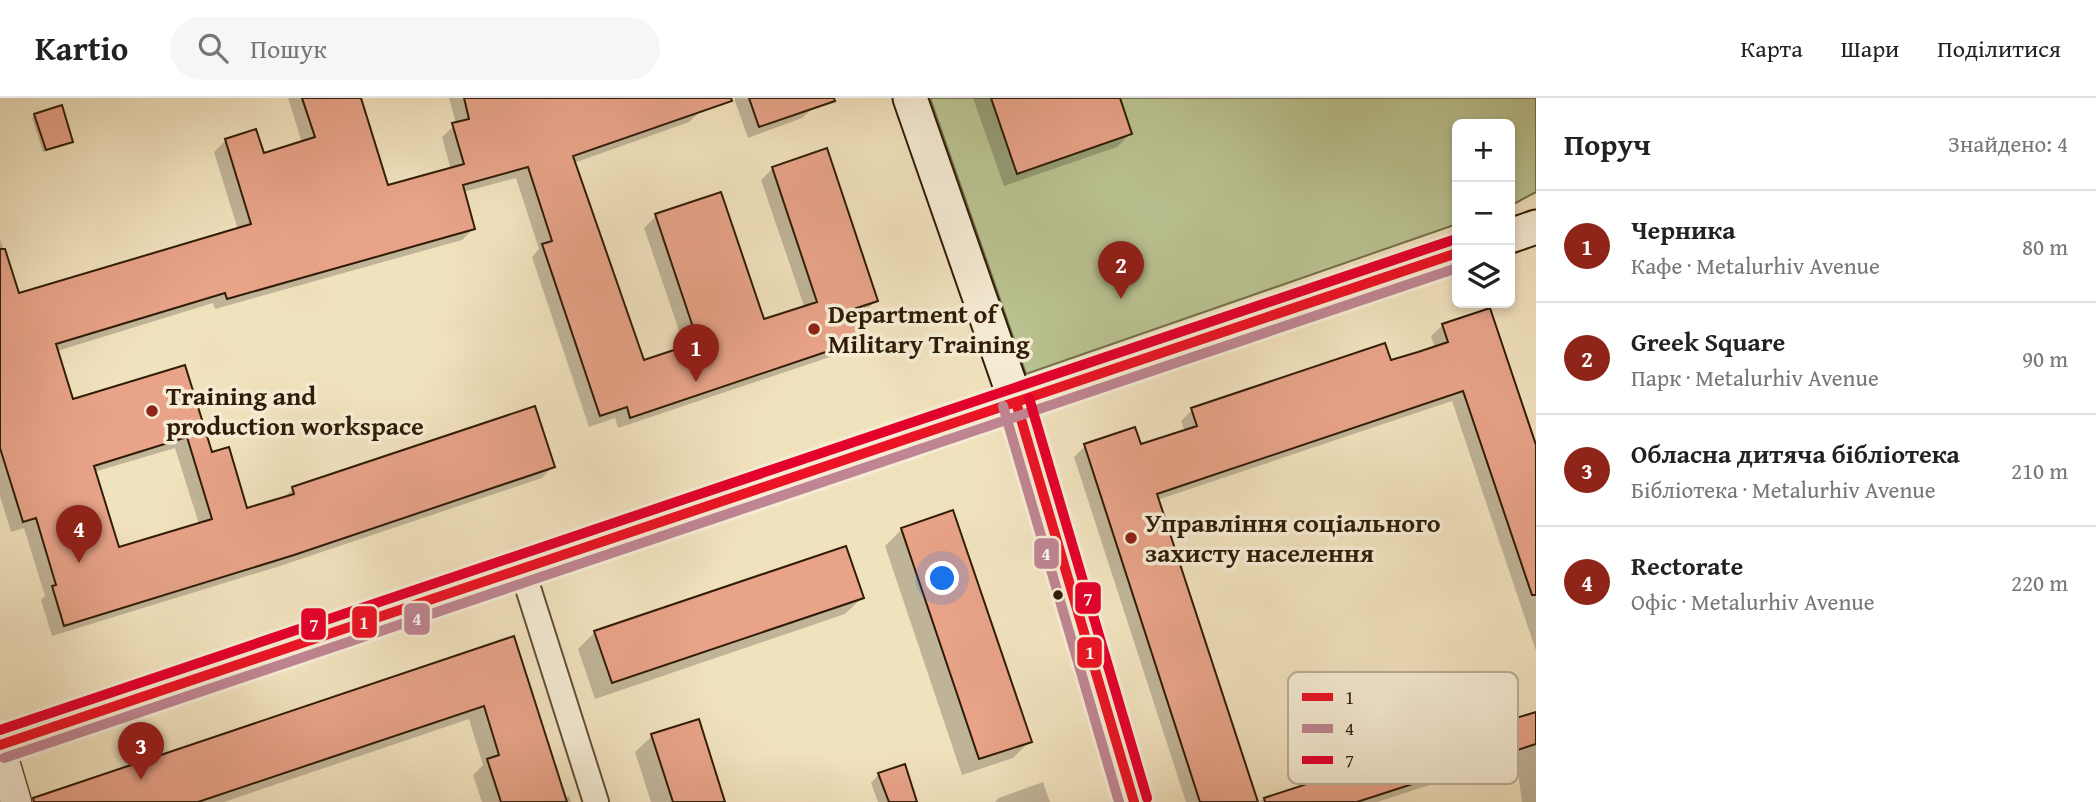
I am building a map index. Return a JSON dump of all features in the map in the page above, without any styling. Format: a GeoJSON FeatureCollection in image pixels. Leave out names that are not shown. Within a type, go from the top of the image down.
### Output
{"type":"FeatureCollection","features":[{"type":"Feature","properties":{"kind":"main road"},"geometry":{"type":"LineString","coordinates":[[910,98],[1016,402],[1452,255]]}},
{"type":"Feature","properties":{"kind":"main road"},"geometry":{"type":"LineString","coordinates":[[1515,234],[1536,227]]}},
{"type":"Feature","properties":{"kind":"street"},"geometry":{"type":"LineString","coordinates":[[16,802],[0,746],[1016,402],[1134,802]]}},
{"type":"Feature","properties":{"kind":"street"},"geometry":{"type":"LineString","coordinates":[[522,569],[596,802]]}},
{"type":"Feature","properties":{"kind":"green space"},"geometry":{"type":"Polygon","coordinates":[[[930,98],[1536,98],[1536,192],[1515,203],[1515,119],[1452,119],[1452,226],[1026,374],[930,98]]]}},
{"type":"Feature","properties":{"kind":"building"},"geometry":{"type":"Polygon","coordinates":[[[302,98],[361,98],[388,185],[464,164],[452,123],[469,119],[464,98],[731,98],[732,101],[573,156],[644,360],[698,342],[655,214],[721,192],[764,319],[817,302],[772,167],[827,148],[878,301],[854,309],[864,339],[630,418],[627,407],[600,416],[542,244],[552,241],[528,167],[463,185],[475,229],[227,299],[225,293],[56,344],[73,399],[185,365],[212,452],[229,447],[247,508],[294,494],[292,487],[535,406],[555,467],[294,555],[64,626],[52,586],[56,585],[36,518],[23,522],[0,448],[0,249],[5,249],[19,293],[251,224],[225,139],[256,129],[264,153],[315,137],[302,98]],[[187,437],[94,466],[119,547],[212,519],[187,437]]]}},
{"type":"Feature","properties":{"kind":"building"},"geometry":{"type":"Polygon","coordinates":[[[749,98],[834,98],[835,101],[759,127],[749,98]]]}},
{"type":"Feature","properties":{"kind":"building"},"geometry":{"type":"Polygon","coordinates":[[[991,98],[1120,98],[1132,134],[1017,174],[991,98]]]}},
{"type":"Feature","properties":{"kind":"building"},"geometry":{"type":"Polygon","coordinates":[[[62,105],[73,142],[46,150],[34,114],[62,105]]]}},
{"type":"Feature","properties":{"kind":"building"},"geometry":{"type":"Polygon","coordinates":[[[1490,308],[1536,445],[1536,595],[1532,595],[1463,391],[1157,494],[1258,802],[1200,802],[1084,444],[1135,427],[1141,444],[1197,426],[1191,408],[1385,343],[1391,360],[1448,342],[1442,324],[1490,308]]]}},
{"type":"Feature","properties":{"kind":"building"},"geometry":{"type":"Polygon","coordinates":[[[953,510],[1032,742],[979,759],[901,528],[953,510]]]}},
{"type":"Feature","properties":{"kind":"building"},"geometry":{"type":"Polygon","coordinates":[[[846,546],[864,598],[612,683],[594,631],[846,546]]]}},
{"type":"Feature","properties":{"kind":"building"},"geometry":{"type":"Polygon","coordinates":[[[514,636],[567,802],[501,802],[487,759],[499,755],[484,706],[198,802],[34,802],[33,798],[514,636]]]}},
{"type":"Feature","properties":{"kind":"building"},"geometry":{"type":"Polygon","coordinates":[[[1536,712],[1536,744],[1518,750],[1518,717],[1536,712]]]}},
{"type":"Feature","properties":{"kind":"building"},"geometry":{"type":"Polygon","coordinates":[[[699,719],[725,802],[673,802],[651,734],[699,719]]]}},
{"type":"Feature","properties":{"kind":"building"},"geometry":{"type":"Polygon","coordinates":[[[905,764],[917,802],[889,802],[878,773],[905,764]]]}},
{"type":"Feature","properties":{"kind":"building"},"geometry":{"type":"Polygon","coordinates":[[[1307,784],[1413,784],[1357,802],[1265,802],[1264,798],[1307,784]]]}},
{"type":"Feature","properties":{"kind":"transit line","name":"7"},"geometry":{"type":"LineString","coordinates":[[0,730],[1452,240]]}},
{"type":"Feature","properties":{"kind":"transit line","name":"1"},"geometry":{"type":"LineString","coordinates":[[0,745],[1452,255]]}},
{"type":"Feature","properties":{"kind":"transit line","name":"4"},"geometry":{"type":"LineString","coordinates":[[4,758],[1452,270]]}},
{"type":"Feature","properties":{"kind":"transit line","name":"7"},"geometry":{"type":"LineString","coordinates":[[1029,398],[1147,798]]}},
{"type":"Feature","properties":{"kind":"transit line","name":"1"},"geometry":{"type":"LineString","coordinates":[[1016,402],[1134,802]]}},
{"type":"Feature","properties":{"kind":"transit line","name":"4"},"geometry":{"type":"LineString","coordinates":[[1003,406],[1119,802]]}},
{"type":"Feature","properties":{"kind":"place","name":"Greek Square"},"geometry":{"type":"Point","coordinates":[1121,299]}},
{"type":"Feature","properties":{"kind":"place","name":"Department of Military Training"},"geometry":{"type":"Point","coordinates":[814,329]}},
{"type":"Feature","properties":{"kind":"place","name":"Черника"},"geometry":{"type":"Point","coordinates":[696,382]}},
{"type":"Feature","properties":{"kind":"place","name":"Training and production workspace"},"geometry":{"type":"Point","coordinates":[152,411]}},
{"type":"Feature","properties":{"kind":"place","name":"Управління соціального захисту населення"},"geometry":{"type":"Point","coordinates":[1131,538]}},
{"type":"Feature","properties":{"kind":"place","name":"Rectorate"},"geometry":{"type":"Point","coordinates":[79,563]}},
{"type":"Feature","properties":{"kind":"place","name":"Обласна дитяча бібліотека"},"geometry":{"type":"Point","coordinates":[141,780]}}]}
